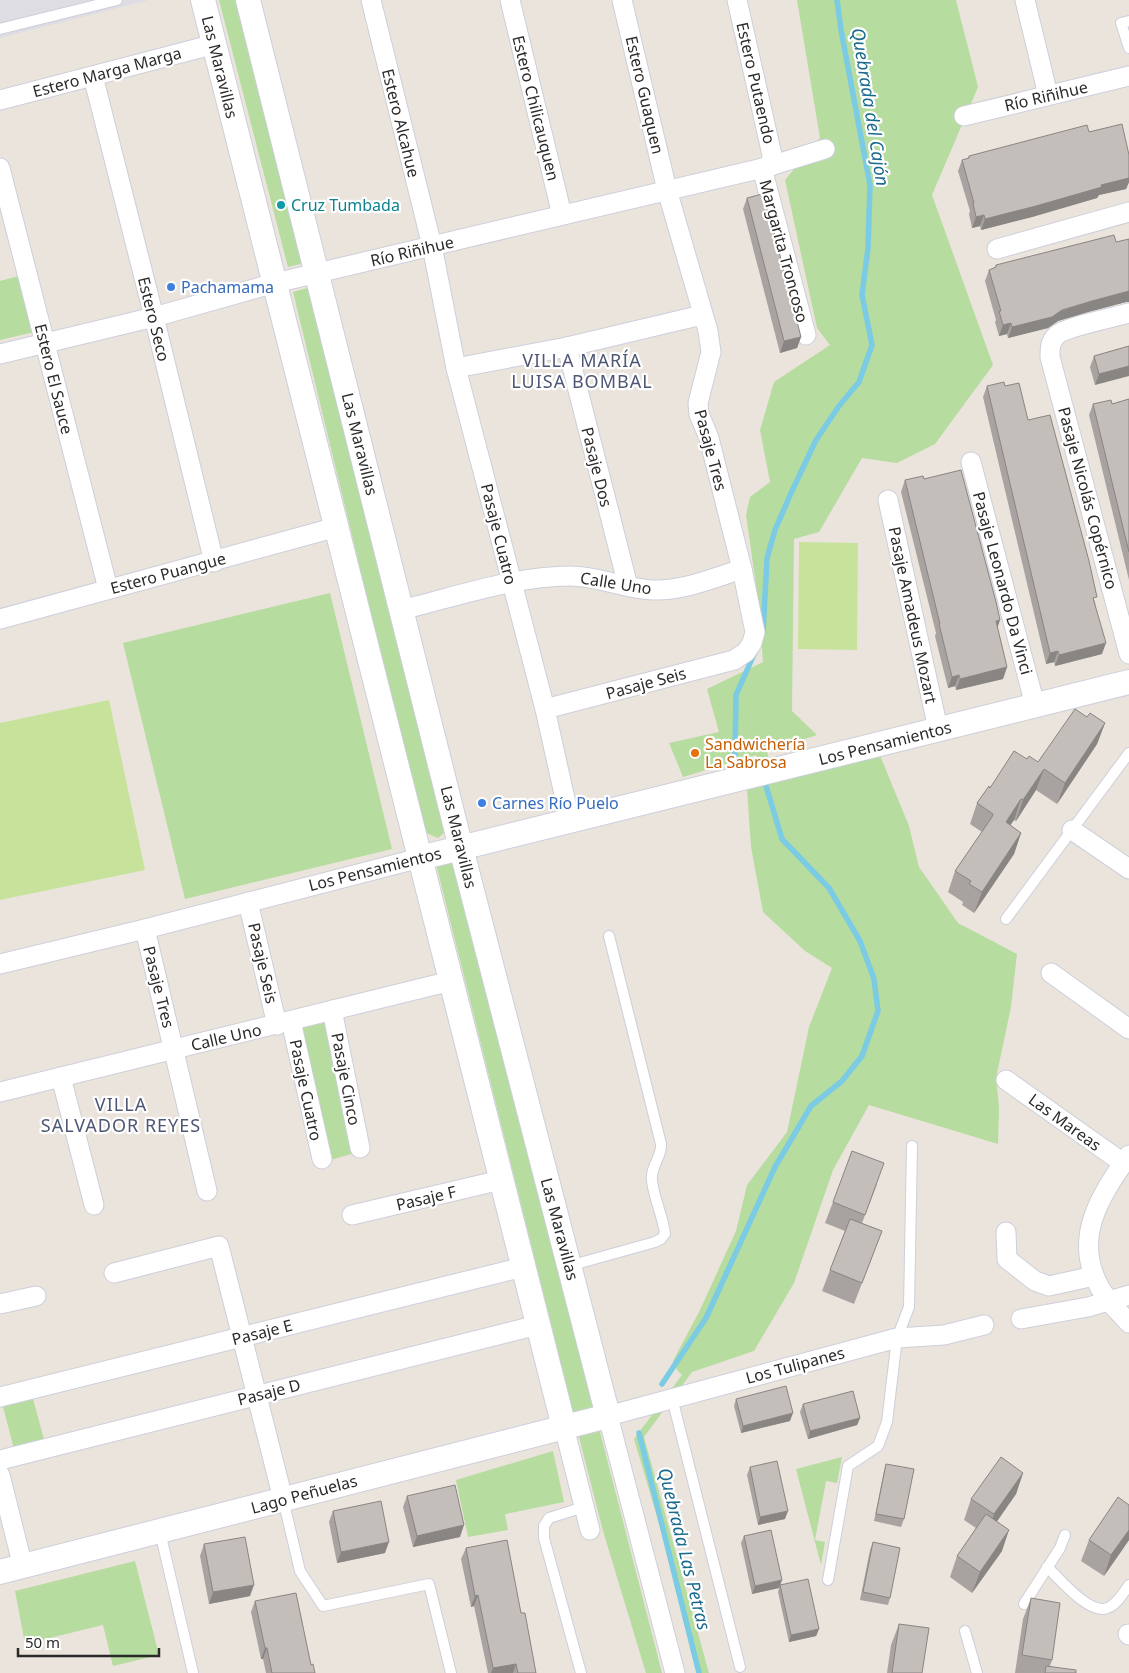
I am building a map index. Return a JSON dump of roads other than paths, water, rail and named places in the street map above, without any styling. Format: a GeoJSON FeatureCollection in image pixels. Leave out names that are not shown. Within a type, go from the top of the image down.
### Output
{"type":"FeatureCollection","features":[{"type":"Feature","properties":{"kind":"street","name":"Las Maravillas"},"geometry":{"type":"LineString","coordinates":[[203,0],[590,1530]]}},
{"type":"Feature","properties":{"kind":"street","name":"Las Maravillas"},"geometry":{"type":"LineString","coordinates":[[248,0],[461,848],[675,1673]]}},
{"type":"Feature","properties":{"kind":"street","name":"Estero Alcahue"},"geometry":{"type":"LineString","coordinates":[[371,0],[432,246]]}},
{"type":"Feature","properties":{"kind":"street","name":"Estero Chilicauquen"},"geometry":{"type":"LineString","coordinates":[[510,0],[562,215]]}},
{"type":"Feature","properties":{"kind":"street","name":"Estero Guaquen"},"geometry":{"type":"LineString","coordinates":[[622,0],[667,190]]}},
{"type":"Feature","properties":{"kind":"street","name":"Estero Putaendo"},"geometry":{"type":"LineString","coordinates":[[737,0],[772,155],[766,167]]}},
{"type":"Feature","properties":{"kind":"street"},"geometry":{"type":"LineString","coordinates":[[1025,0],[1048,95]]}},
{"type":"Feature","properties":{"kind":"street","name":"Estero Marga Marga"},"geometry":{"type":"LineString","coordinates":[[0,100],[215,44]]}},
{"type":"Feature","properties":{"kind":"street","name":"Estero Seco"},"geometry":{"type":"LineString","coordinates":[[93,76],[214,562]]}},
{"type":"Feature","properties":{"kind":"street","name":"Río Riñihue"},"geometry":{"type":"LineString","coordinates":[[964,116],[1129,77]]}},
{"type":"Feature","properties":{"kind":"street","name":"Río Riñihue"},"geometry":{"type":"LineString","coordinates":[[0,354],[154,317],[275,283],[766,167],[825,148]]}},
{"type":"Feature","properties":{"kind":"street","name":"Margarita Troncoso"},"geometry":{"type":"LineString","coordinates":[[766,167],[806,335]]}},
{"type":"Feature","properties":{"kind":"street","name":"Estero El Sauce"},"geometry":{"type":"LineString","coordinates":[[0,168],[108,589]]}},
{"type":"Feature","properties":{"kind":"street","name":"Pasaje Tres"},"geometry":{"type":"LineString","coordinates":[[667,190],[708,331],[711,352],[698,403],[699,414],[709,438],[742,569],[755,632],[752,643],[746,652]]}},
{"type":"Feature","properties":{"kind":"street"},"geometry":{"type":"LineString","coordinates":[[997,249],[1129,212]]}},
{"type":"Feature","properties":{"kind":"street","name":"Pasaje Cuatro"},"geometry":{"type":"LineString","coordinates":[[432,246],[456,368],[545,709],[570,820]]}},
{"type":"Feature","properties":{"kind":"street","name":"Pasaje Nicolás Copérnico"},"geometry":{"type":"LineString","coordinates":[[1129,313],[1062,331],[1051,342],[1050,357],[1129,654]]}},
{"type":"Feature","properties":{"kind":"street"},"geometry":{"type":"LineString","coordinates":[[456,368],[567,347],[702,315]]}},
{"type":"Feature","properties":{"kind":"street","name":"Pasaje Dos"},"geometry":{"type":"LineString","coordinates":[[567,347],[628,586]]}},
{"type":"Feature","properties":{"kind":"street","name":"Pasaje Leonardo Da Vinci"},"geometry":{"type":"LineString","coordinates":[[971,462],[1035,705]]}},
{"type":"Feature","properties":{"kind":"street","name":"Pasaje Amadeus Mozart"},"geometry":{"type":"LineString","coordinates":[[888,500],[938,729]]}},
{"type":"Feature","properties":{"kind":"street","name":"Estero Puangue"},"geometry":{"type":"LineString","coordinates":[[0,619],[214,562],[336,527]]}},
{"type":"Feature","properties":{"kind":"street","name":"Calle Uno"},"geometry":{"type":"LineString","coordinates":[[401,610],[512,583],[547,577],[591,577],[652,590],[678,589],[742,569]]}},
{"type":"Feature","properties":{"kind":"street","name":"Pasaje Seis"},"geometry":{"type":"LineString","coordinates":[[545,709],[734,660],[746,652]]}},
{"type":"Feature","properties":{"kind":"street","name":"Los Pensamientos"},"geometry":{"type":"LineString","coordinates":[[0,964],[570,820],[1129,682]]}},
{"type":"Feature","properties":{"kind":"street"},"geometry":{"type":"LineString","coordinates":[[1072,830],[1129,869]]}},
{"type":"Feature","properties":{"kind":"street","name":"Pasaje Seis"},"geometry":{"type":"LineString","coordinates":[[248,902],[284,1023]]}},
{"type":"Feature","properties":{"kind":"street","name":"Pasaje Tres"},"geometry":{"type":"LineString","coordinates":[[145,928],[208,1191]]}},
{"type":"Feature","properties":{"kind":"street"},"geometry":{"type":"LineString","coordinates":[[1051,972],[1129,1028]]}},
{"type":"Feature","properties":{"kind":"street","name":"Calle Uno"},"geometry":{"type":"LineString","coordinates":[[0,1092],[451,981]]}},
{"type":"Feature","properties":{"kind":"street","name":"Pasaje Cinco"},"geometry":{"type":"LineString","coordinates":[[332,1010],[360,1148]]}},
{"type":"Feature","properties":{"kind":"street","name":"Pasaje Cuatro"},"geometry":{"type":"LineString","coordinates":[[284,1023],[322,1159]]}},
{"type":"Feature","properties":{"kind":"street"},"geometry":{"type":"LineString","coordinates":[[61,1077],[94,1205]]}},
{"type":"Feature","properties":{"kind":"street","name":"Las Mareas"},"geometry":{"type":"LineString","coordinates":[[1006,1080],[1126,1159]]}},
{"type":"Feature","properties":{"kind":"street"},"geometry":{"type":"LineString","coordinates":[[1126,1159],[1100,1199],[1092,1218],[1088,1247],[1090,1262],[1100,1289],[1108,1301],[1129,1323]]}},
{"type":"Feature","properties":{"kind":"street","name":"Pasaje F"},"geometry":{"type":"LineString","coordinates":[[352,1215],[501,1180]]}},
{"type":"Feature","properties":{"kind":"street"},"geometry":{"type":"LineString","coordinates":[[1006,1232],[1007,1259],[1034,1281],[1049,1286],[1094,1276]]}},
{"type":"Feature","properties":{"kind":"street"},"geometry":{"type":"LineString","coordinates":[[114,1272],[219,1246],[283,1499]]}},
{"type":"Feature","properties":{"kind":"street","name":"Pasaje E"},"geometry":{"type":"LineString","coordinates":[[0,1396],[523,1268]]}},
{"type":"Feature","properties":{"kind":"street"},"geometry":{"type":"LineString","coordinates":[[1021,1319],[1088,1307],[1129,1295]]}},
{"type":"Feature","properties":{"kind":"street"},"geometry":{"type":"LineString","coordinates":[[0,1304],[36,1296]]}},
{"type":"Feature","properties":{"kind":"street","name":"Pasaje D"},"geometry":{"type":"LineString","coordinates":[[0,1460],[538,1325]]}},
{"type":"Feature","properties":{"kind":"street","name":"Los Tulipanes"},"geometry":{"type":"LineString","coordinates":[[608,1416],[897,1338],[944,1335],[984,1325]]}},
{"type":"Feature","properties":{"kind":"street","name":"Lago Peñuelas"},"geometry":{"type":"LineString","coordinates":[[0,1572],[608,1416]]}},
{"type":"Feature","properties":{"kind":"street"},"geometry":{"type":"LineString","coordinates":[[0,1475],[24,1567]]}},
{"type":"Feature","properties":{"kind":"lane"},"geometry":{"type":"LineString","coordinates":[[0,29],[117,0]]}},
{"type":"Feature","properties":{"kind":"lane"},"geometry":{"type":"LineString","coordinates":[[1129,21],[1121,23],[1129,48]]}},
{"type":"Feature","properties":{"kind":"lane"},"geometry":{"type":"LineString","coordinates":[[1006,919],[1129,753]]}},
{"type":"Feature","properties":{"kind":"lane"},"geometry":{"type":"LineString","coordinates":[[569,1266],[661,1240],[665,1234],[652,1180],[653,1169],[662,1151],[661,1144],[609,936]]}},
{"type":"Feature","properties":{"kind":"lane"},"geometry":{"type":"LineString","coordinates":[[828,1580],[848,1466],[878,1446],[887,1422],[897,1338],[909,1307],[912,1146]]}},
{"type":"Feature","properties":{"kind":"lane"},"geometry":{"type":"LineString","coordinates":[[672,1398],[740,1667]]}},
{"type":"Feature","properties":{"kind":"lane"},"geometry":{"type":"LineString","coordinates":[[283,1499],[300,1571],[322,1606],[429,1584],[451,1673]]}},
{"type":"Feature","properties":{"kind":"lane"},"geometry":{"type":"LineString","coordinates":[[581,1673],[544,1538],[544,1526],[549,1518],[584,1507]]}},
{"type":"Feature","properties":{"kind":"lane"},"geometry":{"type":"LineString","coordinates":[[160,1532],[193,1673]]}},
{"type":"Feature","properties":{"kind":"lane"},"geometry":{"type":"LineString","coordinates":[[1024,1604],[1060,1548],[1065,1535]]}},
{"type":"Feature","properties":{"kind":"lane"},"geometry":{"type":"LineString","coordinates":[[1047,1566],[1087,1605],[1098,1609],[1108,1608],[1118,1600],[1129,1585]]}},
{"type":"Feature","properties":{"kind":"lane"},"geometry":{"type":"LineString","coordinates":[[965,1631],[977,1673]]}},
{"type":"Feature","properties":{"kind":"waterway","name":"Quebrada del Cajón"},"geometry":{"type":"LineString","coordinates":[[763,632],[767,558],[775,530],[816,440],[839,406],[859,382],[872,345],[862,295],[868,248],[870,185],[837,0]]}},
{"type":"Feature","properties":{"kind":"waterway","name":"Quebrada del Cajón"},"geometry":{"type":"LineString","coordinates":[[735,756],[736,695],[755,652]]}},
{"type":"Feature","properties":{"kind":"waterway"},"geometry":{"type":"LineString","coordinates":[[662,1384],[706,1318],[775,1167],[811,1106],[842,1081],[862,1056],[878,1011],[874,979],[860,941],[829,888],[782,839],[766,786]]}},
{"type":"Feature","properties":{"kind":"waterway","name":"Quebrada Las Petras"},"geometry":{"type":"LineString","coordinates":[[639,1433],[699,1673]]}},
{"type":"Feature","properties":{"kind":"place","name":"Cruz Tumbada"},"geometry":{"type":"Point","coordinates":[281,205]}},
{"type":"Feature","properties":{"kind":"place","name":"Pachamama"},"geometry":{"type":"Point","coordinates":[171,287]}},
{"type":"Feature","properties":{"kind":"place","name":"Sandwichería La Sabrosa"},"geometry":{"type":"Point","coordinates":[695,753]}},
{"type":"Feature","properties":{"kind":"place","name":"Carnes Río Puelo"},"geometry":{"type":"Point","coordinates":[482,803]}},
{"type":"Feature","properties":{"kind":"district","name":"VILLA MARÍA LUISA BOMBAL"},"geometry":{"type":"Point","coordinates":[582,371]}},
{"type":"Feature","properties":{"kind":"district","name":"VILLA SALVADOR REYES"},"geometry":{"type":"Point","coordinates":[121,1115]}}]}
